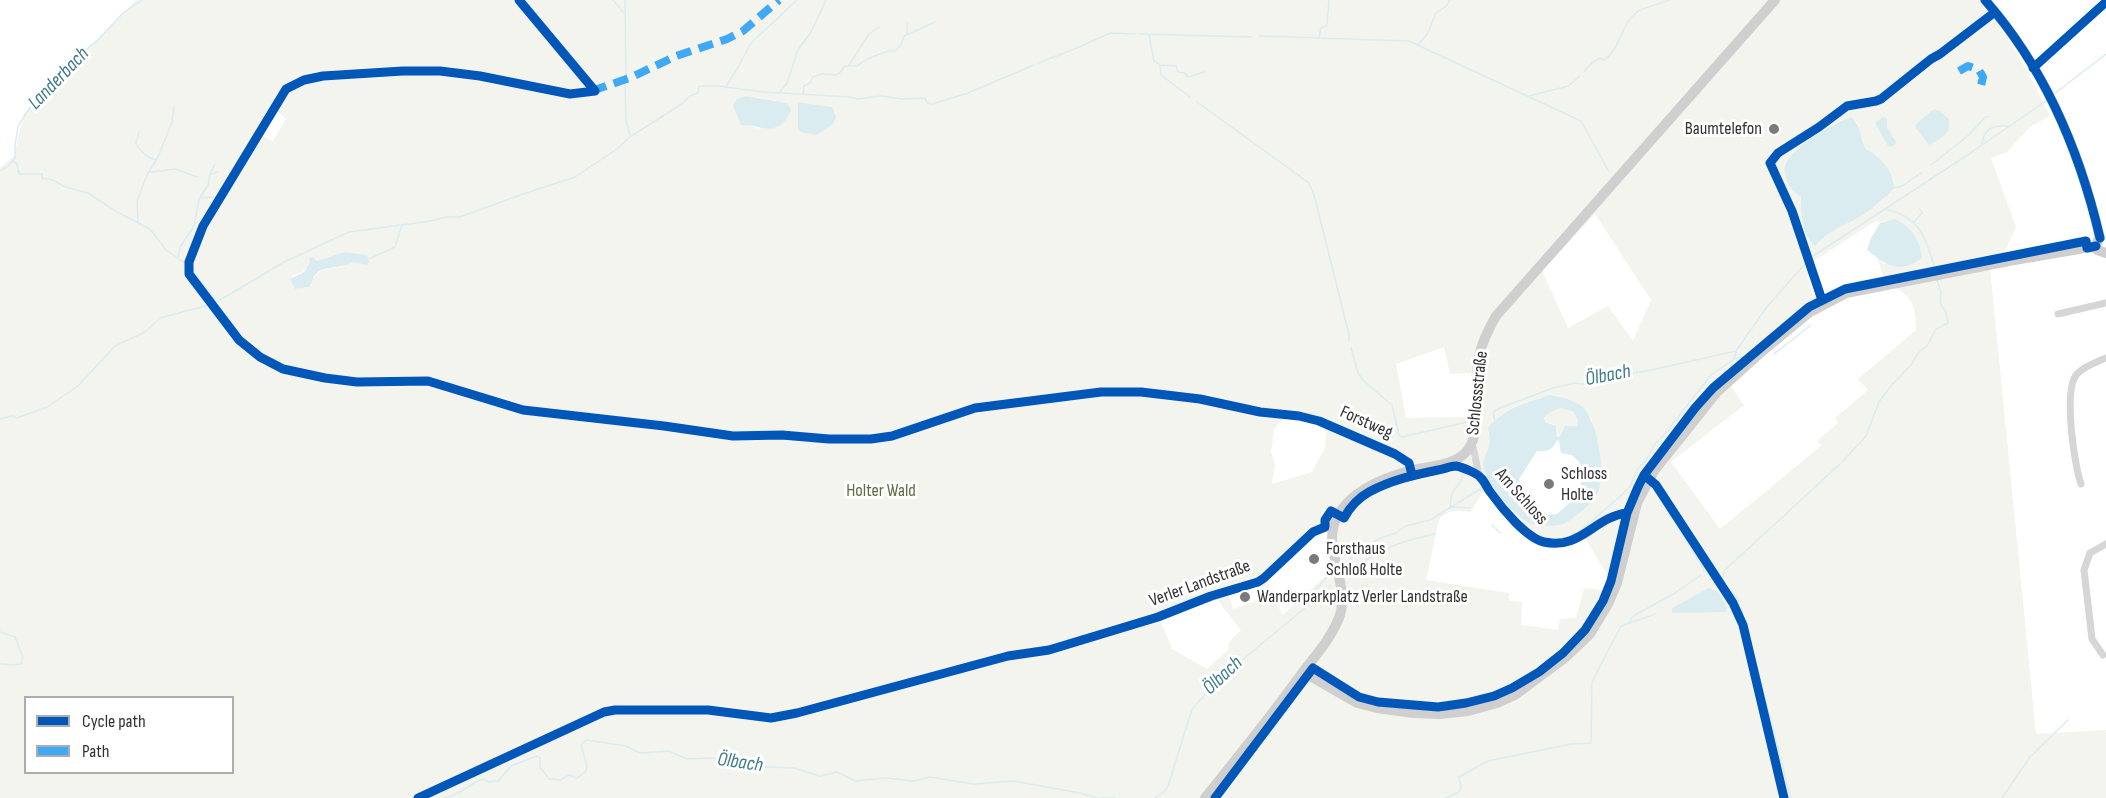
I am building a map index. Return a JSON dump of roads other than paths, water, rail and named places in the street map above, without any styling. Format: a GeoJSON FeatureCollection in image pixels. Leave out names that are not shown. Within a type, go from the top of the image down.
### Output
{"type":"FeatureCollection","features":[{"type":"Feature","properties":{"kind":"street","name":"Schlossstraße"},"geometry":{"type":"LineString","coordinates":[[1334,526],[1343,507],[1357,494],[1389,477],[1450,463],[1459,458],[1472,445],[1476,423],[1478,360],[1489,328],[1496,316],[1775,0]]}},
{"type":"Feature","properties":{"kind":"street"},"geometry":{"type":"LineString","coordinates":[[1303,672],[1357,703],[1413,713],[1439,714],[1468,711],[1515,695],[1566,657],[1590,634],[1608,604],[1617,583],[1633,515],[1641,492],[1654,471],[1717,392],[1810,312],[1846,293],[2008,261],[2103,248],[2084,177],[2068,136],[2018,42],[1985,0]]}},
{"type":"Feature","properties":{"kind":"street"},"geometry":{"type":"LineString","coordinates":[[2033,68],[2106,2]]}},
{"type":"Feature","properties":{"kind":"street"},"geometry":{"type":"LineString","coordinates":[[2058,314],[2106,303]]}},
{"type":"Feature","properties":{"kind":"street"},"geometry":{"type":"LineString","coordinates":[[2081,484],[2075,467],[2071,429],[2071,387],[2074,378],[2083,369],[2106,358]]}},
{"type":"Feature","properties":{"kind":"street","name":"Forstweg"},"geometry":{"type":"LineString","coordinates":[[1299,416],[1319,420],[1395,454],[1409,463],[1412,470]]}},
{"type":"Feature","properties":{"kind":"street","name":"Am Schloss"},"geometry":{"type":"LineString","coordinates":[[1472,445],[1480,476],[1490,492],[1508,513],[1538,540],[1563,544],[1624,513],[1633,515]]}},
{"type":"Feature","properties":{"kind":"street","name":"Am Schloss"},"geometry":{"type":"LineString","coordinates":[[1450,463],[1480,476]]}},
{"type":"Feature","properties":{"kind":"street"},"geometry":{"type":"LineString","coordinates":[[1204,798],[1333,630],[1340,614],[1342,592],[1334,550],[1334,526]]}},
{"type":"Feature","properties":{"kind":"street","name":"Verler Landstraße"},"geometry":{"type":"LineString","coordinates":[[1131,625],[1258,582],[1313,532],[1334,526]]}},
{"type":"Feature","properties":{"kind":"street"},"geometry":{"type":"LineString","coordinates":[[2103,655],[2092,639],[2084,570],[2090,553],[2106,544]]}},
{"type":"Feature","properties":{"kind":"waterway","name":"Landerbach"},"geometry":{"type":"LineString","coordinates":[[0,171],[15,158],[18,126],[32,104],[42,97],[44,92],[123,13],[142,0]]}},
{"type":"Feature","properties":{"kind":"waterway"},"geometry":{"type":"LineString","coordinates":[[613,0],[624,13]]}},
{"type":"Feature","properties":{"kind":"waterway"},"geometry":{"type":"LineString","coordinates":[[625,0],[626,76]]}},
{"type":"Feature","properties":{"kind":"waterway"},"geometry":{"type":"LineString","coordinates":[[725,88],[751,43],[797,0]]}},
{"type":"Feature","properties":{"kind":"waterway"},"geometry":{"type":"LineString","coordinates":[[780,92],[787,83],[798,50],[811,32],[826,0]]}},
{"type":"Feature","properties":{"kind":"waterway"},"geometry":{"type":"LineString","coordinates":[[1319,37],[1321,28],[1327,25],[1329,0]]}},
{"type":"Feature","properties":{"kind":"waterway"},"geometry":{"type":"LineString","coordinates":[[1418,45],[1428,33],[1436,13],[1450,0]]}},
{"type":"Feature","properties":{"kind":"waterway"},"geometry":{"type":"LineString","coordinates":[[1584,72],[1593,62],[1600,58],[1604,60],[1609,56],[1631,17],[1643,9],[1669,0]]}},
{"type":"Feature","properties":{"kind":"waterway"},"geometry":{"type":"LineString","coordinates":[[907,22],[907,33]]}},
{"type":"Feature","properties":{"kind":"waterway"},"geometry":{"type":"LineString","coordinates":[[803,94],[804,86],[810,83],[813,77],[822,74],[838,74],[845,66],[857,66],[867,59],[888,51],[895,51],[901,45],[904,36],[935,22]]}},
{"type":"Feature","properties":{"kind":"waterway"},"geometry":{"type":"LineString","coordinates":[[849,65],[869,34],[879,27]]}},
{"type":"Feature","properties":{"kind":"waterway"},"geometry":{"type":"LineString","coordinates":[[1038,63],[1110,33],[1135,34]]}},
{"type":"Feature","properties":{"kind":"waterway"},"geometry":{"type":"LineString","coordinates":[[1140,34],[1252,37]]}},
{"type":"Feature","properties":{"kind":"waterway"},"geometry":{"type":"LineString","coordinates":[[1149,35],[1154,61],[1160,65],[1161,75],[1190,97]]}},
{"type":"Feature","properties":{"kind":"waterway"},"geometry":{"type":"LineString","coordinates":[[1260,36],[1409,41],[1581,121],[1609,172]]}},
{"type":"Feature","properties":{"kind":"waterway","name":"Ölbach"},"geometry":{"type":"LineString","coordinates":[[2054,94],[2106,54]]}},
{"type":"Feature","properties":{"kind":"waterway"},"geometry":{"type":"LineString","coordinates":[[215,303],[284,262],[349,232],[460,217],[575,177],[690,96],[698,93],[699,86],[858,99],[881,96],[902,99],[925,98],[927,103],[932,104],[968,93],[1034,65]]}},
{"type":"Feature","properties":{"kind":"waterway"},"geometry":{"type":"LineString","coordinates":[[1160,65],[1176,66],[1178,72],[1185,73],[1188,77],[1204,72]]}},
{"type":"Feature","properties":{"kind":"waterway"},"geometry":{"type":"LineString","coordinates":[[1529,96],[1568,86],[1580,76]]}},
{"type":"Feature","properties":{"kind":"waterway"},"geometry":{"type":"LineString","coordinates":[[625,83],[626,121],[630,135]]}},
{"type":"Feature","properties":{"kind":"waterway","name":"Ölbach"},"geometry":{"type":"LineString","coordinates":[[1495,421],[1493,412],[1500,408],[1553,388],[1574,383],[1583,384],[1736,351],[1766,308],[1810,258],[2046,101]]}},
{"type":"Feature","properties":{"kind":"waterway"},"geometry":{"type":"LineString","coordinates":[[1197,102],[1309,183],[1314,195],[1349,342]]}},
{"type":"Feature","properties":{"kind":"waterway"},"geometry":{"type":"LineString","coordinates":[[138,222],[137,201],[172,122],[174,107]]}},
{"type":"Feature","properties":{"kind":"waterway","name":"Ölbach"},"geometry":{"type":"LineString","coordinates":[[1931,165],[1970,134],[1985,117],[1988,117]]}},
{"type":"Feature","properties":{"kind":"waterway","name":"Ölbach"},"geometry":{"type":"LineString","coordinates":[[1982,145],[1987,131],[1999,126],[2009,126]]}},
{"type":"Feature","properties":{"kind":"waterway"},"geometry":{"type":"LineString","coordinates":[[139,132],[136,143],[144,154],[156,160]]}},
{"type":"Feature","properties":{"kind":"waterway"},"geometry":{"type":"LineString","coordinates":[[12,161],[17,164],[19,174],[42,174],[42,178],[88,193],[117,212],[150,229],[166,250],[188,265]]}},
{"type":"Feature","properties":{"kind":"waterway"},"geometry":{"type":"LineString","coordinates":[[178,258],[180,247],[194,226],[199,199],[208,185],[215,164]]}},
{"type":"Feature","properties":{"kind":"waterway"},"geometry":{"type":"LineString","coordinates":[[151,172],[175,169],[197,177]]}},
{"type":"Feature","properties":{"kind":"waterway"},"geometry":{"type":"LineString","coordinates":[[211,174],[218,172]]}},
{"type":"Feature","properties":{"kind":"waterway","name":"Ölbach"},"geometry":{"type":"LineString","coordinates":[[1893,188],[1902,186],[1921,173]]}},
{"type":"Feature","properties":{"kind":"waterway"},"geometry":{"type":"LineString","coordinates":[[200,198],[213,197]]}},
{"type":"Feature","properties":{"kind":"waterway"},"geometry":{"type":"LineString","coordinates":[[1886,209],[1914,223],[1924,238],[1935,268]]}},
{"type":"Feature","properties":{"kind":"waterway"},"geometry":{"type":"LineString","coordinates":[[1914,222],[1922,213],[1920,209]]}},
{"type":"Feature","properties":{"kind":"waterway"},"geometry":{"type":"LineString","coordinates":[[369,259],[395,247],[402,225]]}},
{"type":"Feature","properties":{"kind":"waterway"},"geometry":{"type":"LineString","coordinates":[[191,268],[216,302]]}},
{"type":"Feature","properties":{"kind":"waterway"},"geometry":{"type":"LineString","coordinates":[[1843,461],[1866,436],[1879,402],[1890,387],[1911,365],[1918,353],[1927,346],[1936,329],[1948,323],[1946,312],[1940,303],[1941,292],[1937,280]]}},
{"type":"Feature","properties":{"kind":"waterway"},"geometry":{"type":"LineString","coordinates":[[0,419],[12,416],[17,418],[47,407],[78,386],[115,346],[145,332],[160,318],[209,305]]}},
{"type":"Feature","properties":{"kind":"waterway"},"geometry":{"type":"LineString","coordinates":[[1774,354],[1811,325]]}},
{"type":"Feature","properties":{"kind":"waterway"},"geometry":{"type":"LineString","coordinates":[[1351,348],[1358,373],[1392,405],[1399,435],[1402,437],[1467,422]]}},
{"type":"Feature","properties":{"kind":"waterway","name":"Ölbach"},"geometry":{"type":"LineString","coordinates":[[1562,540],[1579,532],[1623,494],[1631,485],[1637,470],[1654,445],[1711,375],[1734,359],[1736,352]]}},
{"type":"Feature","properties":{"kind":"waterway","name":"Ölbach"},"geometry":{"type":"LineString","coordinates":[[1734,359],[1742,357]]}},
{"type":"Feature","properties":{"kind":"waterway"},"geometry":{"type":"LineString","coordinates":[[1722,578],[1725,570],[1840,464]]}},
{"type":"Feature","properties":{"kind":"waterway","name":"Ölbach"},"geometry":{"type":"LineString","coordinates":[[1435,534],[1396,545],[1363,562],[1349,566],[1351,557],[1362,548],[1396,533],[1405,526],[1430,520],[1451,507],[1451,496],[1463,475]]}},
{"type":"Feature","properties":{"kind":"waterway","name":"Ölbach"},"geometry":{"type":"LineString","coordinates":[[1453,506],[1480,489]]}},
{"type":"Feature","properties":{"kind":"waterway"},"geometry":{"type":"LineString","coordinates":[[1654,489],[1704,571]]}},
{"type":"Feature","properties":{"kind":"waterway","name":"Ölbach"},"geometry":{"type":"LineString","coordinates":[[1452,507],[1471,508]]}},
{"type":"Feature","properties":{"kind":"waterway","name":"Ölbach"},"geometry":{"type":"LineString","coordinates":[[1492,525],[1500,533]]}},
{"type":"Feature","properties":{"kind":"waterway"},"geometry":{"type":"LineString","coordinates":[[1631,621],[1635,615],[1675,593],[1701,575]]}},
{"type":"Feature","properties":{"kind":"waterway","name":"Ölbach"},"geometry":{"type":"LineString","coordinates":[[1155,798],[1168,786],[1192,709],[1204,696],[1209,684],[1217,677],[1228,673],[1233,664],[1241,661],[1306,607],[1313,593],[1328,576]]}},
{"type":"Feature","properties":{"kind":"waterway"},"geometry":{"type":"LineString","coordinates":[[1725,585],[1740,601]]}},
{"type":"Feature","properties":{"kind":"waterway","name":"Ölbach"},"geometry":{"type":"LineString","coordinates":[[1306,607],[1331,586]]}},
{"type":"Feature","properties":{"kind":"waterway"},"geometry":{"type":"LineString","coordinates":[[1741,607],[1791,798]]}},
{"type":"Feature","properties":{"kind":"waterway"},"geometry":{"type":"LineString","coordinates":[[1446,798],[1459,792],[1461,788],[1459,777],[1488,761],[1571,744],[1591,743],[1592,682],[1621,626],[1655,614]]}},
{"type":"Feature","properties":{"kind":"waterway"},"geometry":{"type":"LineString","coordinates":[[0,632],[15,637],[23,657],[21,664],[0,664]]}},
{"type":"Feature","properties":{"kind":"waterway"},"geometry":{"type":"LineString","coordinates":[[2002,798],[2030,757],[2068,720]]}},
{"type":"Feature","properties":{"kind":"waterway","name":"Ölbach"},"geometry":{"type":"LineString","coordinates":[[444,798],[483,779],[489,782],[498,781],[511,766],[537,756],[540,758],[540,767],[549,779],[560,780],[569,775],[577,778],[586,771],[587,766],[581,745],[586,740],[626,746],[640,753],[669,751],[687,759],[712,758],[749,766],[794,768],[820,776],[837,772],[855,781],[886,778],[914,781],[930,777],[973,784],[1014,781],[1097,798]]}},
{"type":"Feature","properties":{"kind":"waterway","name":"Ölbach"},"geometry":{"type":"LineString","coordinates":[[1101,798],[1115,798]]}},
{"type":"Feature","properties":{"kind":"place","name":"Baumtelefon"},"geometry":{"type":"Point","coordinates":[1774,129]}},
{"type":"Feature","properties":{"kind":"place","name":"Schloss Holte"},"geometry":{"type":"Point","coordinates":[1549,484]}},
{"type":"Feature","properties":{"kind":"place","name":"Forsthaus Schloß Holte"},"geometry":{"type":"Point","coordinates":[1314,559]}},
{"type":"Feature","properties":{"kind":"place","name":"Wanderparkplatz Verler Landstraße"},"geometry":{"type":"Point","coordinates":[1245,597]}},
{"type":"Feature","properties":{"kind":"park label","name":"Holter Wald"},"geometry":{"type":"Point","coordinates":[881,491]}}]}
